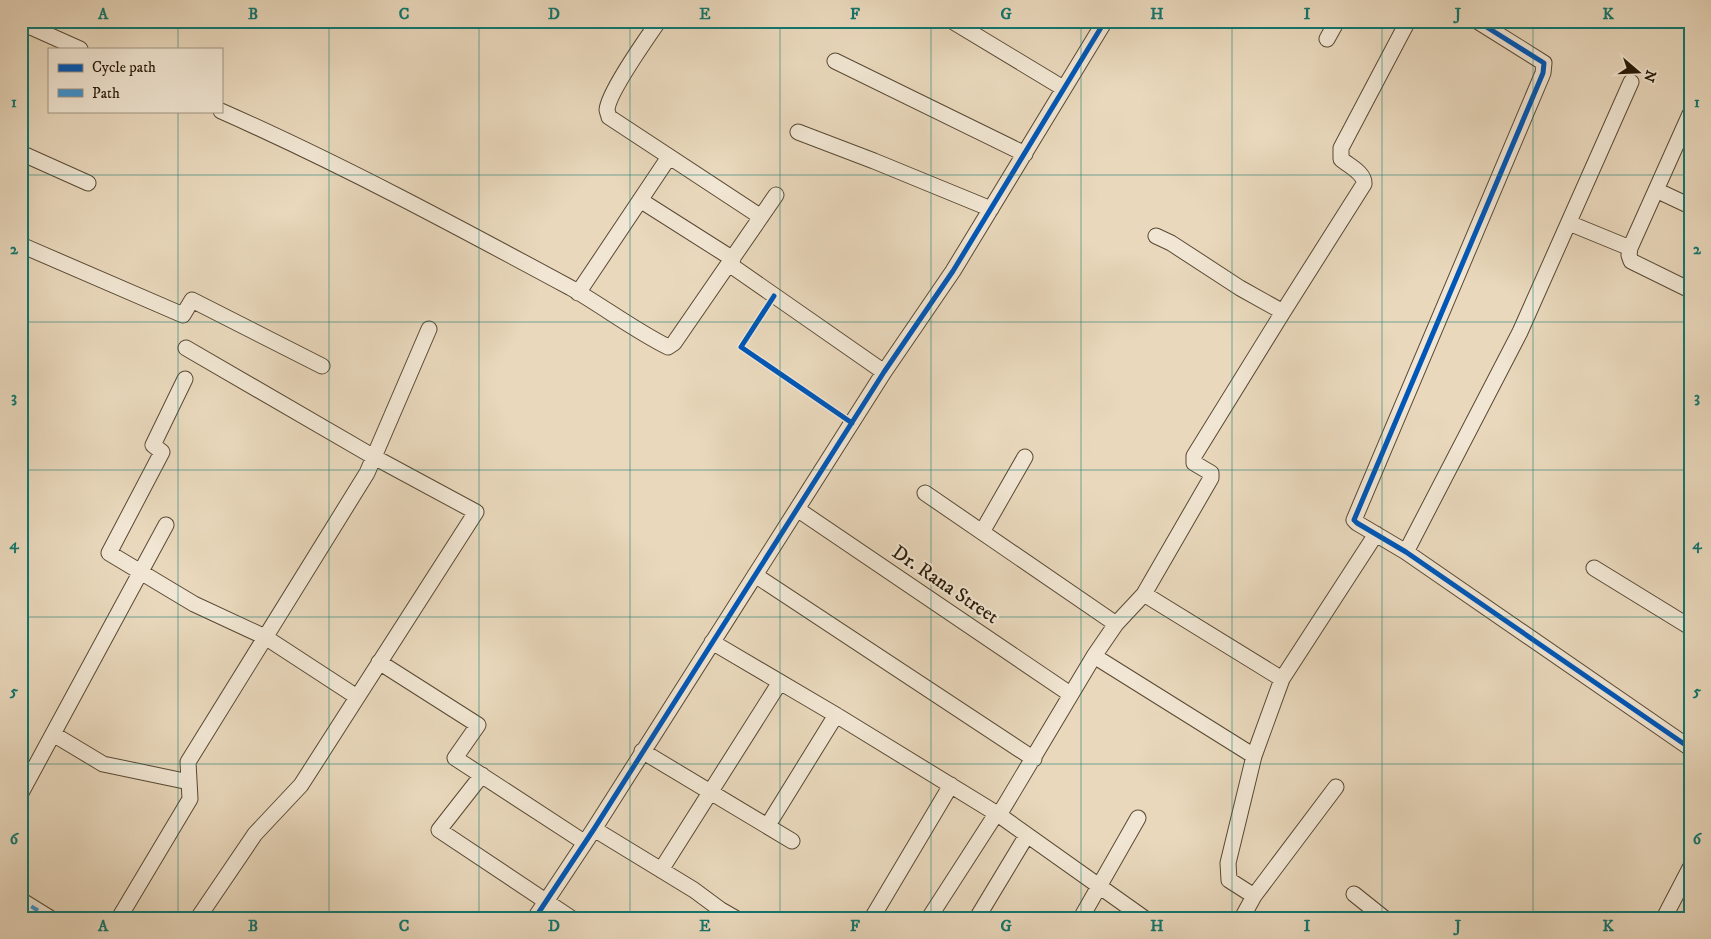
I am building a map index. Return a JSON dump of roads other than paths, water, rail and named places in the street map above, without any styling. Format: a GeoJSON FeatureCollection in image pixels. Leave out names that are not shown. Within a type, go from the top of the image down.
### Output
{"type":"FeatureCollection","features":[{"type":"Feature","properties":{"kind":"street"},"geometry":{"type":"LineString","coordinates":[[952,21],[1063,88]]}},
{"type":"Feature","properties":{"kind":"street"},"geometry":{"type":"LineString","coordinates":[[535,918],[594,829],[884,372],[953,271],[1105,21]]}},
{"type":"Feature","properties":{"kind":"street"},"geometry":{"type":"LineString","coordinates":[[1327,39],[1337,21]]}},
{"type":"Feature","properties":{"kind":"street"},"geometry":{"type":"LineString","coordinates":[[929,918],[1034,758],[1094,656],[1116,624],[1144,594],[1211,478],[1211,473],[1194,462],[1194,456],[1282,312],[1364,184],[1362,175],[1341,159],[1341,148],[1408,21]]}},
{"type":"Feature","properties":{"kind":"street"},"geometry":{"type":"LineString","coordinates":[[1477,21],[1544,63],[1543,73],[1354,520],[1406,552],[1690,748]]}},
{"type":"Feature","properties":{"kind":"street"},"geometry":{"type":"LineString","coordinates":[[658,22],[619,82],[609,102],[607,110],[609,117],[761,217]]}},
{"type":"Feature","properties":{"kind":"street"},"geometry":{"type":"LineString","coordinates":[[23,25],[78,48]]}},
{"type":"Feature","properties":{"kind":"street"},"geometry":{"type":"LineString","coordinates":[[835,61],[1025,154]]}},
{"type":"Feature","properties":{"kind":"street"},"geometry":{"type":"LineString","coordinates":[[1406,552],[1520,332],[1631,82]]}},
{"type":"Feature","properties":{"kind":"street"},"geometry":{"type":"LineString","coordinates":[[222,111],[366,180],[472,235],[578,293],[668,347],[674,343],[776,194]]}},
{"type":"Feature","properties":{"kind":"street"},"geometry":{"type":"LineString","coordinates":[[1690,114],[1630,248],[1629,255],[1631,261],[1690,290]]}},
{"type":"Feature","properties":{"kind":"street"},"geometry":{"type":"LineString","coordinates":[[798,132],[991,209]]}},
{"type":"Feature","properties":{"kind":"street"},"geometry":{"type":"LineString","coordinates":[[21,153],[88,183]]}},
{"type":"Feature","properties":{"kind":"street"},"geometry":{"type":"LineString","coordinates":[[578,293],[669,157]]}},
{"type":"Feature","properties":{"kind":"street"},"geometry":{"type":"LineString","coordinates":[[1656,190],[1690,206]]}},
{"type":"Feature","properties":{"kind":"street"},"geometry":{"type":"LineString","coordinates":[[640,200],[731,262],[884,372]]}},
{"type":"Feature","properties":{"kind":"street"},"geometry":{"type":"LineString","coordinates":[[1569,223],[1630,248]]}},
{"type":"Feature","properties":{"kind":"street"},"geometry":{"type":"LineString","coordinates":[[1156,236],[1171,243],[1240,288],[1282,312]]}},
{"type":"Feature","properties":{"kind":"street"},"geometry":{"type":"LineString","coordinates":[[21,245],[183,316],[192,300],[322,366]]}},
{"type":"Feature","properties":{"kind":"street"},"geometry":{"type":"LineString","coordinates":[[119,918],[190,799],[188,762],[367,473],[429,329]]}},
{"type":"Feature","properties":{"kind":"street"},"geometry":{"type":"LineString","coordinates":[[186,348],[374,458],[476,512],[301,785],[255,834],[198,918]]}},
{"type":"Feature","properties":{"kind":"street"},"geometry":{"type":"LineString","coordinates":[[185,379],[153,445],[162,452],[109,553],[194,604],[265,637],[357,697]]}},
{"type":"Feature","properties":{"kind":"street"},"geometry":{"type":"LineString","coordinates":[[982,532],[1025,457]]}},
{"type":"Feature","properties":{"kind":"street"},"geometry":{"type":"LineString","coordinates":[[925,493],[1116,624]]}},
{"type":"Feature","properties":{"kind":"street","name":"Dr. Rana Street"},"geometry":{"type":"LineString","coordinates":[[797,509],[1070,694]]}},
{"type":"Feature","properties":{"kind":"street"},"geometry":{"type":"LineString","coordinates":[[21,793],[166,525]]}},
{"type":"Feature","properties":{"kind":"street"},"geometry":{"type":"LineString","coordinates":[[1254,896],[1229,880],[1228,863],[1254,756],[1282,679],[1376,534]]}},
{"type":"Feature","properties":{"kind":"street"},"geometry":{"type":"LineString","coordinates":[[1594,568],[1690,627]]}},
{"type":"Feature","properties":{"kind":"street"},"geometry":{"type":"LineString","coordinates":[[755,575],[1034,758]]}},
{"type":"Feature","properties":{"kind":"street"},"geometry":{"type":"LineString","coordinates":[[1144,594],[1282,679]]}},
{"type":"Feature","properties":{"kind":"street"},"geometry":{"type":"LineString","coordinates":[[712,642],[836,714],[997,814],[1144,918]]}},
{"type":"Feature","properties":{"kind":"street"},"geometry":{"type":"LineString","coordinates":[[1094,656],[1254,756]]}},
{"type":"Feature","properties":{"kind":"street"},"geometry":{"type":"LineString","coordinates":[[379,662],[478,725],[455,758],[584,842]]}},
{"type":"Feature","properties":{"kind":"street"},"geometry":{"type":"LineString","coordinates":[[661,870],[780,682]]}},
{"type":"Feature","properties":{"kind":"street"},"geometry":{"type":"LineString","coordinates":[[768,825],[836,714]]}},
{"type":"Feature","properties":{"kind":"street"},"geometry":{"type":"LineString","coordinates":[[53,734],[103,764],[189,782]]}},
{"type":"Feature","properties":{"kind":"street"},"geometry":{"type":"LineString","coordinates":[[642,751],[792,841]]}},
{"type":"Feature","properties":{"kind":"street"},"geometry":{"type":"LineString","coordinates":[[482,775],[439,830],[572,918]]}},
{"type":"Feature","properties":{"kind":"street"},"geometry":{"type":"LineString","coordinates":[[872,918],[951,785]]}},
{"type":"Feature","properties":{"kind":"street"},"geometry":{"type":"LineString","coordinates":[[1242,918],[1254,896],[1336,787]]}},
{"type":"Feature","properties":{"kind":"street"},"geometry":{"type":"LineString","coordinates":[[1081,918],[1138,818]]}},
{"type":"Feature","properties":{"kind":"street"},"geometry":{"type":"LineString","coordinates":[[594,829],[694,890],[735,918]]}},
{"type":"Feature","properties":{"kind":"street"},"geometry":{"type":"LineString","coordinates":[[978,918],[1027,835]]}},
{"type":"Feature","properties":{"kind":"street"},"geometry":{"type":"LineString","coordinates":[[1664,918],[1690,868]]}},
{"type":"Feature","properties":{"kind":"street"},"geometry":{"type":"LineString","coordinates":[[1354,894],[1384,918]]}},
{"type":"Feature","properties":{"kind":"street"},"geometry":{"type":"LineString","coordinates":[[21,900],[50,918]]}}]}
